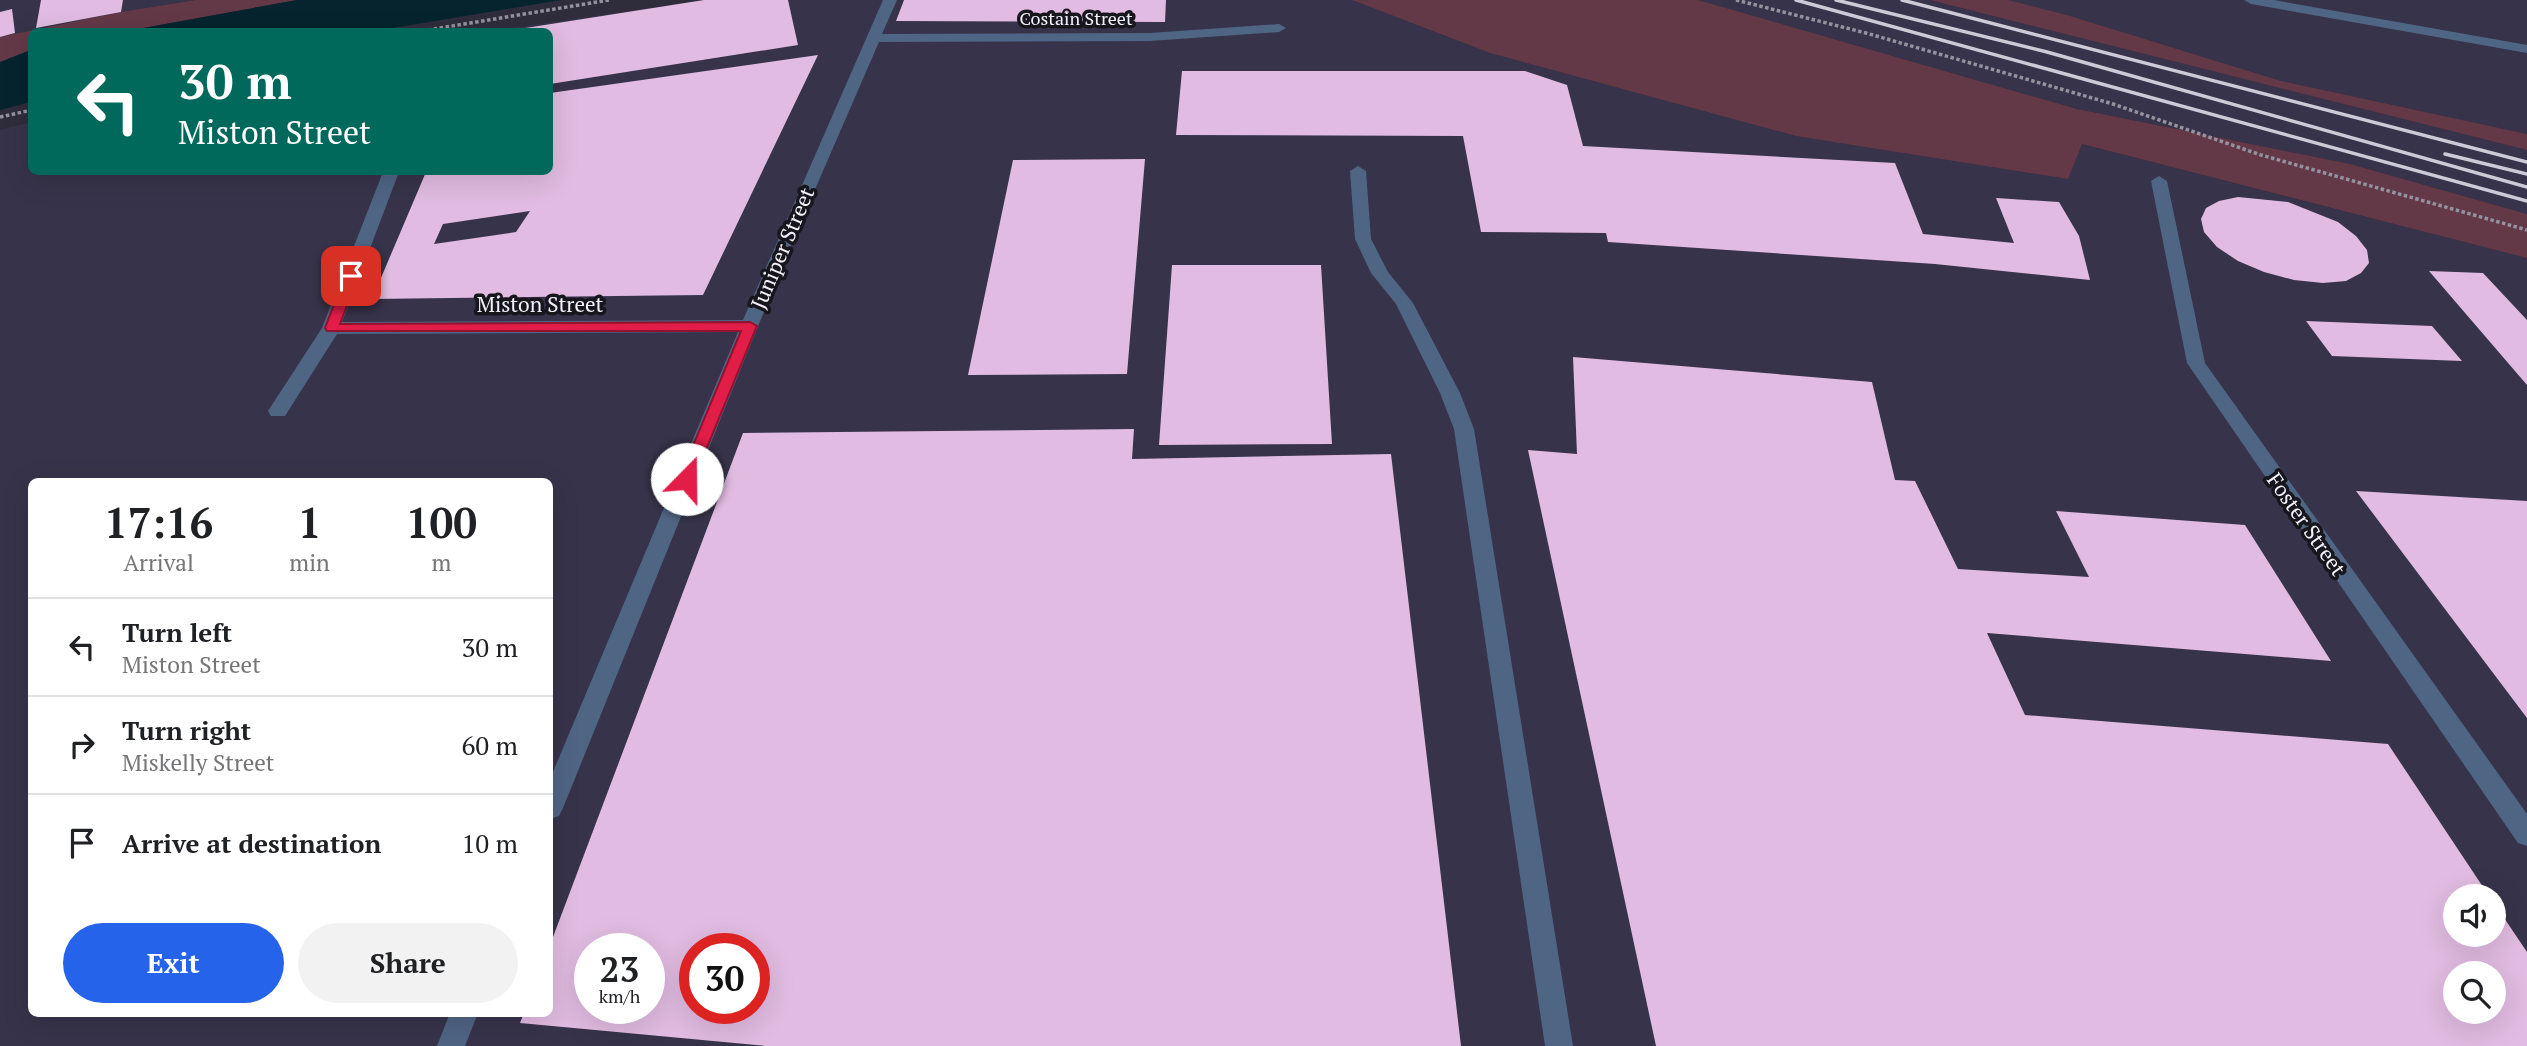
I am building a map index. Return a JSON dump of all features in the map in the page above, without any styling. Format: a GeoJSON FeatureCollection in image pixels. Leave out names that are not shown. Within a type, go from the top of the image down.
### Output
{"type":"FeatureCollection","features":[{"type":"Feature","properties":{"kind":"street","name":"Juniper Street"},"geometry":{"type":"LineString","coordinates":[[553,801],[750,326],[890,0]]}},
{"type":"Feature","properties":{"kind":"street"},"geometry":{"type":"LineString","coordinates":[[2251,0],[2527,49]]}},
{"type":"Feature","properties":{"kind":"street","name":"Costain Street"},"geometry":{"type":"LineString","coordinates":[[873,38],[1150,37],[1279,28]]}},
{"type":"Feature","properties":{"kind":"street"},"geometry":{"type":"LineString","coordinates":[[1358,171],[1363,239],[1380,273],[1404,303],[1450,393],[1464,429],[1559,1046]]}},
{"type":"Feature","properties":{"kind":"street"},"geometry":{"type":"LineString","coordinates":[[278,411],[331,328],[390,175]]}},
{"type":"Feature","properties":{"kind":"street","name":"Foster Street"},"geometry":{"type":"LineString","coordinates":[[2159,181],[2196,363],[2527,835]]}},
{"type":"Feature","properties":{"kind":"street","name":"Miston Street"},"geometry":{"type":"LineString","coordinates":[[331,328],[750,326]]}},
{"type":"Feature","properties":{"kind":"street"},"geometry":{"type":"LineString","coordinates":[[451,1046],[462,1017]]}},
{"type":"Feature","properties":{"kind":"path"},"geometry":{"type":"LineString","coordinates":[[440,28],[609,0]]}},
{"type":"Feature","properties":{"kind":"path"},"geometry":{"type":"LineString","coordinates":[[1736,0],[1866,33],[2100,101],[2261,155],[2527,230]]}},
{"type":"Feature","properties":{"kind":"path"},"geometry":{"type":"LineString","coordinates":[[0,117],[28,111]]}},
{"type":"Feature","properties":{"kind":"shaded area"},"geometry":{"type":"Polygon","coordinates":[[[0,0],[196,0],[44,28],[28,28],[28,31],[0,37],[0,0]]]}},
{"type":"Feature","properties":{"kind":"shaded area"},"geometry":{"type":"Polygon","coordinates":[[[196,0],[297,0],[143,28],[44,28],[196,0]]]}},
{"type":"Feature","properties":{"kind":"shaded area"},"geometry":{"type":"Polygon","coordinates":[[[704,0],[1352,0],[1490,53],[1796,136],[2068,179],[2081,144],[2527,258],[2527,1046],[0,1046],[0,130],[28,123],[28,175],[553,175],[553,28],[511,28],[704,0]]]}},
{"type":"Feature","properties":{"kind":"shaded area"},"geometry":{"type":"Polygon","coordinates":[[[1352,0],[1698,0],[2077,109],[2350,164],[2527,214],[2527,258],[2082,144],[2068,179],[1796,136],[1490,53],[1352,0]]]}},
{"type":"Feature","properties":{"kind":"shaded area"},"geometry":{"type":"Polygon","coordinates":[[[1698,0],[1930,0],[2527,150],[2527,214],[2350,164],[2077,109],[1698,0]]]}},
{"type":"Feature","properties":{"kind":"shaded area"},"geometry":{"type":"Polygon","coordinates":[[[1930,0],[2008,0],[2067,15],[2281,81],[2527,134],[2527,150],[1930,0]]]}},
{"type":"Feature","properties":{"kind":"shaded area"},"geometry":{"type":"Polygon","coordinates":[[[2008,0],[2527,0],[2527,134],[2281,81],[2067,15],[2008,0]]]}},
{"type":"Feature","properties":{"kind":"shaded area"},"geometry":{"type":"Polygon","coordinates":[[[28,31],[28,51],[0,62],[0,37],[28,31]]]}},
{"type":"Feature","properties":{"kind":"water"},"geometry":{"type":"Polygon","coordinates":[[[297,0],[561,0],[393,28],[143,28],[297,0]]]}},
{"type":"Feature","properties":{"kind":"water"},"geometry":{"type":"Polygon","coordinates":[[[28,51],[28,103],[0,110],[0,62],[28,51]]]}},
{"type":"Feature","properties":{"kind":"building"},"geometry":{"type":"Polygon","coordinates":[[[41,0],[123,0],[121,12],[36,28],[41,0]]]}},
{"type":"Feature","properties":{"kind":"building"},"geometry":{"type":"Polygon","coordinates":[[[704,0],[788,0],[798,45],[553,84],[553,28],[526,28],[704,0]]]}},
{"type":"Feature","properties":{"kind":"building"},"geometry":{"type":"Polygon","coordinates":[[[904,0],[1166,0],[1165,22],[896,21],[904,0]]]}},
{"type":"Feature","properties":{"kind":"building"},"geometry":{"type":"Polygon","coordinates":[[[12,9],[15,33],[0,37],[0,12],[12,9]]]}},
{"type":"Feature","properties":{"kind":"building"},"geometry":{"type":"Polygon","coordinates":[[[818,55],[703,295],[372,299],[425,175],[553,175],[553,93],[818,55]],[[530,211],[443,224],[434,244],[516,232],[530,211]]]}},
{"type":"Feature","properties":{"kind":"building"},"geometry":{"type":"Polygon","coordinates":[[[1182,71],[1525,71],[1567,85],[1583,146],[1895,163],[1923,234],[2014,243],[1996,198],[2059,202],[2079,236],[2090,280],[1935,264],[1608,242],[1606,233],[1481,232],[1463,136],[1176,135],[1182,71]]]}},
{"type":"Feature","properties":{"kind":"building"},"geometry":{"type":"Polygon","coordinates":[[[1145,159],[1127,374],[968,375],[1013,160],[1145,159]]]}},
{"type":"Feature","properties":{"kind":"building"},"geometry":{"type":"Polygon","coordinates":[[[2238,197],[2288,202],[2338,222],[2356,236],[2367,250],[2369,263],[2361,273],[2346,281],[2323,283],[2294,280],[2238,261],[2217,247],[2204,232],[2201,219],[2206,208],[2219,201],[2238,197]]]}},
{"type":"Feature","properties":{"kind":"building"},"geometry":{"type":"Polygon","coordinates":[[[1172,265],[1321,265],[1332,444],[1159,445],[1172,265]]]}},
{"type":"Feature","properties":{"kind":"building"},"geometry":{"type":"Polygon","coordinates":[[[2429,271],[2483,273],[2527,320],[2527,385],[2429,271]]]}},
{"type":"Feature","properties":{"kind":"building"},"geometry":{"type":"Polygon","coordinates":[[[2306,321],[2432,326],[2462,361],[2332,356],[2306,321]]]}},
{"type":"Feature","properties":{"kind":"building"},"geometry":{"type":"Polygon","coordinates":[[[1573,357],[1872,382],[1895,480],[1915,481],[1958,569],[2089,577],[2056,511],[2245,525],[2331,661],[1987,633],[2025,715],[2388,744],[2481,884],[2443,884],[2443,947],[2506,947],[2506,921],[2527,952],[2527,1046],[1656,1046],[1528,450],[1577,454],[1573,357]]]}},
{"type":"Feature","properties":{"kind":"building"},"geometry":{"type":"Polygon","coordinates":[[[1134,429],[1132,459],[1391,454],[1461,1046],[766,1046],[520,1023],[522,1017],[553,1017],[553,937],[743,433],[1134,429]]]}},
{"type":"Feature","properties":{"kind":"building"},"geometry":{"type":"Polygon","coordinates":[[[2356,491],[2527,501],[2527,718],[2356,491]]]}},
{"type":"Feature","properties":{"kind":"railway"},"geometry":{"type":"LineString","coordinates":[[1796,0],[2527,201]]}},
{"type":"Feature","properties":{"kind":"railway"},"geometry":{"type":"LineString","coordinates":[[1836,0],[2047,52],[2527,187]]}},
{"type":"Feature","properties":{"kind":"railway"},"geometry":{"type":"LineString","coordinates":[[1902,0],[2527,162]]}},
{"type":"Feature","properties":{"kind":"railway"},"geometry":{"type":"LineString","coordinates":[[2445,154],[2527,174]]}},
{"type":"Feature","properties":{"kind":"route"},"geometry":{"type":"LineString","coordinates":[[351,276],[331,328],[750,326],[687,479]]}}]}
